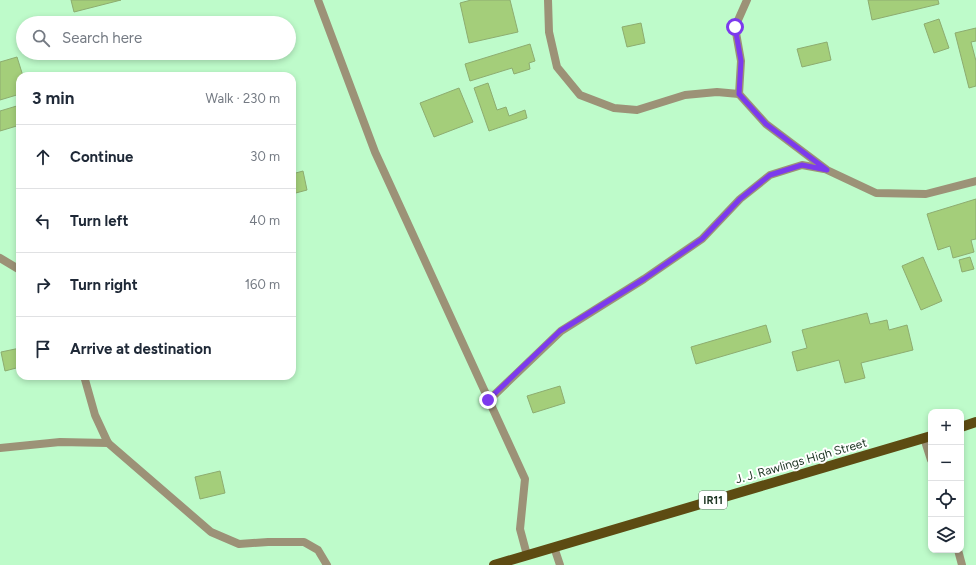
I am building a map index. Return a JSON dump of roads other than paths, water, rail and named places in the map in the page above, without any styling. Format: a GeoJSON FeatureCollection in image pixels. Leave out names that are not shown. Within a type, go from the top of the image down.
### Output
{"type":"FeatureCollection","features":[{"type":"Feature","properties":{"kind":"main road"},"geometry":{"type":"LineString","coordinates":[[964,426],[976,422]]}},
{"type":"Feature","properties":{"kind":"main road","name":"J. J. Rawlings High Street"},"geometry":{"type":"LineString","coordinates":[[494,565],[928,437]]}},
{"type":"Feature","properties":{"kind":"street"},"geometry":{"type":"LineString","coordinates":[[318,0],[375,152],[524,479],[520,529],[527,555]]}},
{"type":"Feature","properties":{"kind":"street"},"geometry":{"type":"LineString","coordinates":[[548,0],[549,32],[557,67],[580,94],[614,108],[637,110],[685,95],[717,92],[739,94],[766,124],[827,170],[876,193],[926,194],[976,181]]}},
{"type":"Feature","properties":{"kind":"street"},"geometry":{"type":"LineString","coordinates":[[739,94],[741,61],[735,27],[747,0]]}},
{"type":"Feature","properties":{"kind":"street"},"geometry":{"type":"LineString","coordinates":[[488,400],[560,331],[644,279],[702,239],[740,199],[770,175],[802,165],[827,170]]}},
{"type":"Feature","properties":{"kind":"street"},"geometry":{"type":"LineString","coordinates":[[0,258],[16,268]]}},
{"type":"Feature","properties":{"kind":"street"},"geometry":{"type":"LineString","coordinates":[[85,380],[95,415],[108,443],[212,532],[239,544],[304,542],[318,550],[327,565]]}},
{"type":"Feature","properties":{"kind":"street"},"geometry":{"type":"LineString","coordinates":[[0,448],[60,442],[108,443]]}},
{"type":"Feature","properties":{"kind":"street"},"geometry":{"type":"LineString","coordinates":[[554,547],[560,565]]}},
{"type":"Feature","properties":{"kind":"street"},"geometry":{"type":"LineString","coordinates":[[959,553],[962,565]]}}]}
